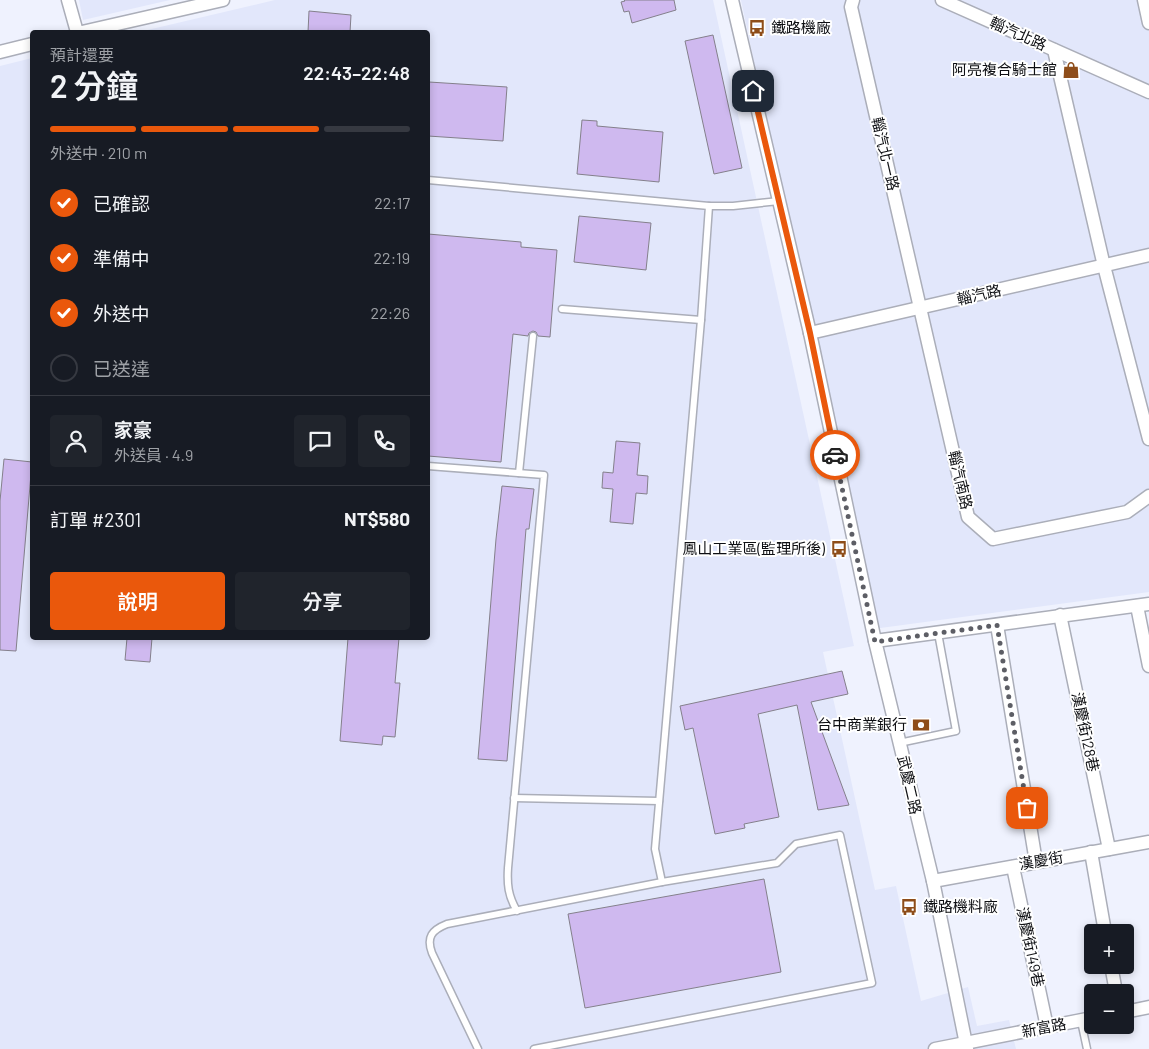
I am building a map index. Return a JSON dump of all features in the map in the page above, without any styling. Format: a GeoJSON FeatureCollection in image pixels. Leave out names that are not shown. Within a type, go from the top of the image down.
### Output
{"type":"FeatureCollection","features":[{"type":"Feature","properties":{"kind":"street"},"geometry":{"type":"LineString","coordinates":[[68,0],[76,30]]}},
{"type":"Feature","properties":{"kind":"street"},"geometry":{"type":"LineString","coordinates":[[91,30],[223,0]]}},
{"type":"Feature","properties":{"kind":"street","name":"武慶二路"},"geometry":{"type":"LineString","coordinates":[[732,0],[810,333],[875,642],[932,881],[968,1047]]}},
{"type":"Feature","properties":{"kind":"street","name":"輜汽北一路"},"geometry":{"type":"LineString","coordinates":[[853,0],[854,17],[921,309]]}},
{"type":"Feature","properties":{"kind":"street","name":"輜汽北路"},"geometry":{"type":"LineString","coordinates":[[942,0],[1149,92]]}},
{"type":"Feature","properties":{"kind":"street"},"geometry":{"type":"LineString","coordinates":[[1144,0],[1149,23]]}},
{"type":"Feature","properties":{"kind":"street"},"geometry":{"type":"LineString","coordinates":[[0,52],[30,44]]}},
{"type":"Feature","properties":{"kind":"street"},"geometry":{"type":"LineString","coordinates":[[1054,50],[1104,266],[1149,439]]}},
{"type":"Feature","properties":{"kind":"street","name":"輜汽路"},"geometry":{"type":"LineString","coordinates":[[810,333],[921,309],[1149,255]]}},
{"type":"Feature","properties":{"kind":"street","name":"輜汽南路"},"geometry":{"type":"LineString","coordinates":[[921,309],[968,517],[993,539],[1127,512],[1149,496]]}},
{"type":"Feature","properties":{"kind":"street"},"geometry":{"type":"LineString","coordinates":[[875,642],[1143,605],[1149,666]]}},
{"type":"Feature","properties":{"kind":"street","name":"漢慶街128巷"},"geometry":{"type":"LineString","coordinates":[[1060,615],[1109,849]]}},
{"type":"Feature","properties":{"kind":"street"},"geometry":{"type":"LineString","coordinates":[[997,625],[1036,862]]}},
{"type":"Feature","properties":{"kind":"street","name":"漢慶街"},"geometry":{"type":"LineString","coordinates":[[932,881],[1149,842]]}},
{"type":"Feature","properties":{"kind":"street"},"geometry":{"type":"LineString","coordinates":[[1091,852],[1104,924]]}},
{"type":"Feature","properties":{"kind":"street","name":"漢慶街149巷"},"geometry":{"type":"LineString","coordinates":[[1012,867],[1047,1027]]}},
{"type":"Feature","properties":{"kind":"street"},"geometry":{"type":"LineString","coordinates":[[1134,1010],[1149,1007]]}},
{"type":"Feature","properties":{"kind":"street","name":"新富路"},"geometry":{"type":"LineString","coordinates":[[935,1049],[968,1047],[1084,1020]]}},
{"type":"Feature","properties":{"kind":"lane"},"geometry":{"type":"LineString","coordinates":[[430,180],[709,206],[733,206],[779,200]]}},
{"type":"Feature","properties":{"kind":"lane"},"geometry":{"type":"LineString","coordinates":[[662,882],[655,849],[701,320],[709,206]]}},
{"type":"Feature","properties":{"kind":"lane"},"geometry":{"type":"LineString","coordinates":[[562,309],[701,320]]}},
{"type":"Feature","properties":{"kind":"lane"},"geometry":{"type":"LineString","coordinates":[[519,473],[533,336]]}},
{"type":"Feature","properties":{"kind":"lane"},"geometry":{"type":"LineString","coordinates":[[430,466],[544,475],[507,883],[509,898],[516,911]]}},
{"type":"Feature","properties":{"kind":"lane"},"geometry":{"type":"LineString","coordinates":[[899,743],[956,731],[938,633]]}},
{"type":"Feature","properties":{"kind":"lane"},"geometry":{"type":"LineString","coordinates":[[514,798],[659,801]]}},
{"type":"Feature","properties":{"kind":"lane"},"geometry":{"type":"LineString","coordinates":[[478,1049],[429,945],[431,936],[436,929],[447,924],[662,882],[777,863],[796,844],[840,835],[872,983],[534,1049]]}},
{"type":"Feature","properties":{"kind":"lane"},"geometry":{"type":"LineString","coordinates":[[1087,1034],[1087,1049]]}},
{"type":"Feature","properties":{"kind":"shaded area"},"geometry":{"type":"Polygon","coordinates":[[[79,0],[170,0],[83,20],[79,0]]]}},
{"type":"Feature","properties":{"kind":"shaded area"},"geometry":{"type":"Polygon","coordinates":[[[275,0],[713,0],[854,646],[823,652],[875,890],[896,886],[921,1001],[968,987],[977,1026],[1009,1020],[1016,1049],[0,1049],[0,66],[30,58],[30,640],[430,640],[430,30],[148,30],[275,0]]]}},
{"type":"Feature","properties":{"kind":"shaded area"},"geometry":{"type":"Polygon","coordinates":[[[741,0],[1149,0],[1149,592],[873,629],[741,0]]]}},
{"type":"Feature","properties":{"kind":"building"},"geometry":{"type":"Polygon","coordinates":[[[624,0],[674,0],[676,10],[632,23],[629,11],[624,12],[621,2],[624,0]]]}},
{"type":"Feature","properties":{"kind":"building"},"geometry":{"type":"Polygon","coordinates":[[[309,11],[351,15],[350,30],[308,30],[309,11]]]}},
{"type":"Feature","properties":{"kind":"building"},"geometry":{"type":"Polygon","coordinates":[[[713,35],[742,168],[714,174],[685,41],[713,35]]]}},
{"type":"Feature","properties":{"kind":"building"},"geometry":{"type":"Polygon","coordinates":[[[430,82],[507,87],[503,141],[430,136],[430,82]]]}},
{"type":"Feature","properties":{"kind":"building"},"geometry":{"type":"Polygon","coordinates":[[[582,120],[597,121],[597,126],[663,132],[659,182],[577,174],[582,120]]]}},
{"type":"Feature","properties":{"kind":"building"},"geometry":{"type":"Polygon","coordinates":[[[579,216],[651,223],[646,270],[574,262],[579,216]]]}},
{"type":"Feature","properties":{"kind":"building"},"geometry":{"type":"Polygon","coordinates":[[[430,234],[521,242],[521,247],[557,250],[550,337],[538,336],[533,331],[528,336],[513,334],[501,462],[430,456],[430,234]]]}},
{"type":"Feature","properties":{"kind":"building"},"geometry":{"type":"Polygon","coordinates":[[[616,441],[640,443],[637,475],[648,476],[647,494],[636,493],[633,524],[610,522],[613,489],[602,488],[603,472],[613,473],[616,441]]]}},
{"type":"Feature","properties":{"kind":"building"},"geometry":{"type":"Polygon","coordinates":[[[4,459],[30,462],[30,486],[16,651],[0,650],[0,501],[4,459]]]}},
{"type":"Feature","properties":{"kind":"building"},"geometry":{"type":"Polygon","coordinates":[[[502,486],[534,489],[529,529],[526,529],[507,761],[478,759],[502,486]]]}},
{"type":"Feature","properties":{"kind":"building"},"geometry":{"type":"Polygon","coordinates":[[[127,640],[152,640],[150,662],[125,660],[127,640]]]}},
{"type":"Feature","properties":{"kind":"building"},"geometry":{"type":"Polygon","coordinates":[[[348,640],[399,640],[395,683],[400,683],[395,737],[383,736],[382,745],[340,741],[348,640]]]}},
{"type":"Feature","properties":{"kind":"building"},"geometry":{"type":"Polygon","coordinates":[[[842,671],[848,694],[811,702],[849,805],[818,810],[797,705],[758,714],[779,817],[744,824],[745,828],[715,834],[693,728],[685,730],[680,706],[842,671]]]}},
{"type":"Feature","properties":{"kind":"building"},"geometry":{"type":"Polygon","coordinates":[[[764,879],[781,972],[585,1008],[568,914],[764,879]]]}},
{"type":"Feature","properties":{"kind":"way so far"},"geometry":{"type":"LineString","coordinates":[[835,455],[875,642],[997,625],[1027,808]]}},
{"type":"Feature","properties":{"kind":"place","name":"鐵路機廠"},"geometry":{"type":"Point","coordinates":[757,28]}},
{"type":"Feature","properties":{"kind":"place","name":"阿亮複合騎士館"},"geometry":{"type":"Point","coordinates":[1071,70]}},
{"type":"Feature","properties":{"kind":"place","name":"鳳山工業區(監理所後)"},"geometry":{"type":"Point","coordinates":[839,549]}},
{"type":"Feature","properties":{"kind":"place","name":"台中商業銀行"},"geometry":{"type":"Point","coordinates":[921,725]}},
{"type":"Feature","properties":{"kind":"place","name":"鐵路機料廠"},"geometry":{"type":"Point","coordinates":[909,907]}},
{"type":"Feature","properties":{"kind":"route"},"geometry":{"type":"LineString","coordinates":[[753,91],[810,333],[835,455]]}}]}
